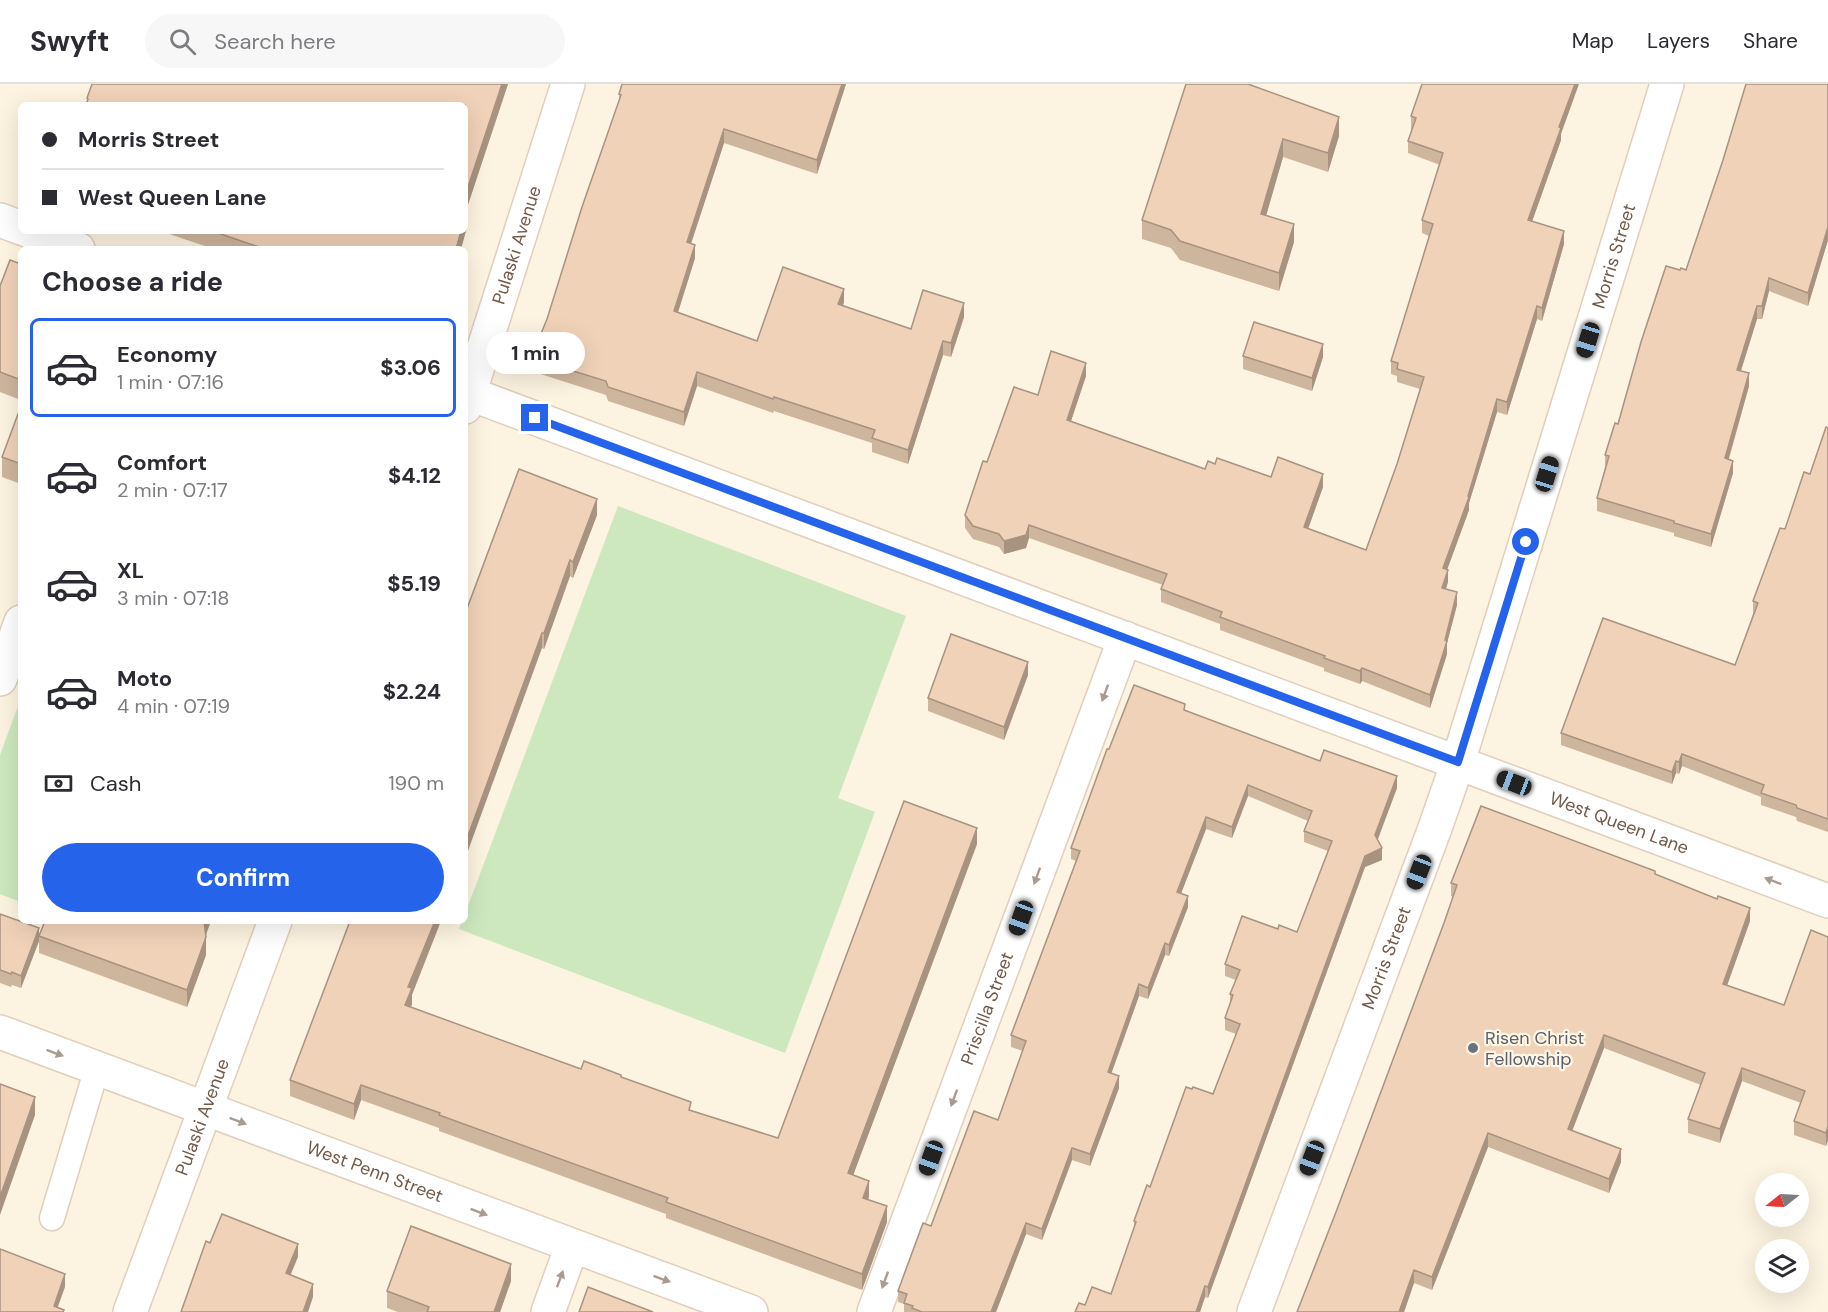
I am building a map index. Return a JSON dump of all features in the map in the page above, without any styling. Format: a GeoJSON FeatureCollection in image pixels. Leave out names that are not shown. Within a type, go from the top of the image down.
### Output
{"type":"FeatureCollection","features":[{"type":"Feature","properties":{"kind":"street","name":"Pulaski Avenue"},"geometry":{"type":"LineString","coordinates":[[468,394],[568,84]]}},
{"type":"Feature","properties":{"kind":"street","name":"Morris Street"},"geometry":{"type":"LineString","coordinates":[[1254,1312],[1458,762],[1667,84]]}},
{"type":"Feature","properties":{"kind":"street"},"geometry":{"type":"LineString","coordinates":[[0,220],[18,227]]}},
{"type":"Feature","properties":{"kind":"street"},"geometry":{"type":"LineString","coordinates":[[37,234],[70,246]]}},
{"type":"Feature","properties":{"kind":"street","name":"West Queen Lane"},"geometry":{"type":"LineString","coordinates":[[468,397],[1125,638],[1828,901]]}},
{"type":"Feature","properties":{"kind":"street"},"geometry":{"type":"LineString","coordinates":[[0,679],[18,630]]}},
{"type":"Feature","properties":{"kind":"street","name":"Priscilla Street"},"geometry":{"type":"LineString","coordinates":[[874,1312],[1125,638]]}},
{"type":"Feature","properties":{"kind":"street","name":"Pulaski Avenue"},"geometry":{"type":"LineString","coordinates":[[130,1312],[274,924]]}},
{"type":"Feature","properties":{"kind":"street","name":"West Penn Street"},"geometry":{"type":"LineString","coordinates":[[0,1032],[751,1312]]}},
{"type":"Feature","properties":{"kind":"street"},"geometry":{"type":"LineString","coordinates":[[548,1312],[572,1246]]}},
{"type":"Feature","properties":{"kind":"lane"},"geometry":{"type":"LineString","coordinates":[[52,1218],[97,1068]]}},
{"type":"Feature","properties":{"kind":"green space"},"geometry":{"type":"Polygon","coordinates":[[[618,506],[906,616],[838,798],[875,812],[785,1053],[459,929],[461,924],[468,924],[468,906],[618,506]]]}},
{"type":"Feature","properties":{"kind":"green space"},"geometry":{"type":"Polygon","coordinates":[[[18,706],[18,901],[0,894],[0,755],[18,706]]]}},
{"type":"Feature","properties":{"kind":"building"},"geometry":{"type":"Polygon","coordinates":[[[92,84],[502,84],[468,187],[468,102],[87,102],[92,84]]]}},
{"type":"Feature","properties":{"kind":"building"},"geometry":{"type":"Polygon","coordinates":[[[622,84],[842,84],[817,160],[724,129],[687,242],[695,245],[674,311],[757,341],[783,267],[844,289],[838,304],[911,329],[923,290],[964,303],[951,343],[943,341],[908,450],[872,438],[875,430],[774,397],[773,399],[697,372],[684,412],[608,387],[606,381],[531,358],[547,319],[582,207],[621,95],[619,94],[622,84]]]}},
{"type":"Feature","properties":{"kind":"building"},"geometry":{"type":"Polygon","coordinates":[[[1186,84],[1248,84],[1339,117],[1328,153],[1283,139],[1261,214],[1294,224],[1279,273],[1180,241],[1171,230],[1142,220],[1186,84]]]}},
{"type":"Feature","properties":{"kind":"building"},"geometry":{"type":"Polygon","coordinates":[[[1422,84],[1575,84],[1528,220],[1564,231],[1542,308],[1537,306],[1507,402],[1497,399],[1469,497],[1443,568],[1448,570],[1442,588],[1457,592],[1445,640],[1447,641],[1430,695],[1362,668],[1360,671],[1324,658],[1325,656],[1220,617],[1222,612],[1161,589],[1167,574],[1029,525],[1026,535],[1004,541],[999,534],[973,526],[965,515],[983,461],[987,462],[1014,387],[1038,395],[1051,351],[1086,363],[1067,420],[1205,469],[1208,461],[1215,464],[1217,458],[1271,477],[1278,457],[1323,474],[1304,527],[1366,550],[1397,464],[1424,377],[1397,369],[1398,363],[1391,361],[1433,224],[1422,220],[1443,153],[1408,141],[1416,118],[1411,116],[1422,84]]]}},
{"type":"Feature","properties":{"kind":"building"},"geometry":{"type":"Polygon","coordinates":[[[1746,84],[1828,84],[1828,227],[1808,293],[1769,278],[1762,306],[1757,306],[1737,370],[1749,373],[1725,458],[1733,461],[1711,534],[1597,498],[1609,456],[1605,455],[1615,423],[1618,424],[1641,342],[1666,266],[1686,270],[1746,84]]]}},
{"type":"Feature","properties":{"kind":"building"},"geometry":{"type":"Polygon","coordinates":[[[221,234],[460,234],[457,246],[256,246],[221,234]]]}},
{"type":"Feature","properties":{"kind":"building"},"geometry":{"type":"Polygon","coordinates":[[[10,260],[18,263],[18,379],[0,372],[0,286],[10,260]]]}},
{"type":"Feature","properties":{"kind":"building"},"geometry":{"type":"Polygon","coordinates":[[[1254,322],[1323,344],[1312,378],[1243,356],[1254,322]]]}},
{"type":"Feature","properties":{"kind":"building"},"geometry":{"type":"Polygon","coordinates":[[[18,414],[18,463],[2,457],[18,414]]]}},
{"type":"Feature","properties":{"kind":"building"},"geometry":{"type":"Polygon","coordinates":[[[1826,427],[1828,428],[1828,819],[1761,793],[1764,785],[1682,754],[1679,762],[1676,761],[1672,772],[1561,733],[1603,618],[1735,665],[1758,603],[1753,601],[1780,528],[1785,529],[1804,472],[1810,474],[1826,427]]]}},
{"type":"Feature","properties":{"kind":"building"},"geometry":{"type":"Polygon","coordinates":[[[519,469],[597,499],[573,562],[570,560],[544,633],[542,633],[468,836],[468,606],[519,469]]]}},
{"type":"Feature","properties":{"kind":"building"},"geometry":{"type":"Polygon","coordinates":[[[951,634],[1028,662],[1004,727],[928,698],[951,634]]]}},
{"type":"Feature","properties":{"kind":"building"},"geometry":{"type":"Polygon","coordinates":[[[1134,685],[1185,704],[1184,710],[1320,761],[1324,750],[1397,776],[1375,835],[1382,848],[1365,856],[1208,1287],[1205,1286],[1196,1312],[1075,1312],[1079,1303],[1085,1305],[1092,1287],[1111,1294],[1147,1185],[1150,1187],[1186,1087],[1213,1094],[1240,1024],[1225,1018],[1233,995],[1230,994],[1240,970],[1225,964],[1242,916],[1278,929],[1279,925],[1297,932],[1332,841],[1304,831],[1312,811],[1248,785],[1232,827],[1206,817],[1177,892],[1188,896],[1169,945],[1165,943],[1148,988],[1139,984],[1108,1072],[1119,1076],[1090,1154],[1072,1148],[1042,1229],[1026,1223],[991,1312],[922,1312],[904,1303],[907,1294],[898,1291],[923,1223],[931,1226],[974,1111],[998,1120],[1026,1041],[1011,1035],[1080,851],[1071,848],[1107,749],[1109,749],[1134,685]]]}},
{"type":"Feature","properties":{"kind":"building"},"geometry":{"type":"Polygon","coordinates":[[[904,801],[977,828],[848,1173],[869,1181],[863,1198],[887,1206],[862,1274],[666,1202],[668,1198],[361,1085],[354,1104],[290,1080],[349,924],[434,924],[408,987],[412,988],[405,1005],[581,1069],[584,1061],[691,1102],[689,1110],[778,1138],[904,801]]]}},
{"type":"Feature","properties":{"kind":"building"},"geometry":{"type":"Polygon","coordinates":[[[1481,806],[1655,871],[1655,874],[1717,899],[1718,896],[1750,908],[1723,984],[1784,1005],[1811,930],[1828,937],[1828,1126],[1826,1133],[1794,1121],[1805,1091],[1742,1068],[1720,1129],[1688,1119],[1705,1073],[1604,1035],[1568,1129],[1621,1149],[1609,1179],[1488,1133],[1432,1277],[1414,1270],[1399,1312],[1297,1312],[1444,923],[1457,885],[1451,883],[1481,806]]]}},
{"type":"Feature","properties":{"kind":"building"},"geometry":{"type":"Polygon","coordinates":[[[0,914],[18,920],[18,924],[28,924],[39,928],[21,976],[0,970],[0,914]]]}},
{"type":"Feature","properties":{"kind":"building"},"geometry":{"type":"Polygon","coordinates":[[[44,924],[204,924],[206,937],[187,990],[39,936],[44,924]]]}},
{"type":"Feature","properties":{"kind":"building"},"geometry":{"type":"Polygon","coordinates":[[[0,1084],[35,1097],[0,1197],[0,1084]]]}},
{"type":"Feature","properties":{"kind":"building"},"geometry":{"type":"Polygon","coordinates":[[[222,1214],[298,1244],[286,1273],[313,1284],[303,1312],[181,1312],[206,1241],[210,1243],[222,1214]]]}},
{"type":"Feature","properties":{"kind":"building"},"geometry":{"type":"Polygon","coordinates":[[[411,1226],[511,1264],[494,1312],[427,1312],[429,1307],[387,1291],[411,1226]]]}},
{"type":"Feature","properties":{"kind":"building"},"geometry":{"type":"Polygon","coordinates":[[[0,1249],[65,1274],[54,1306],[64,1310],[63,1312],[0,1312],[0,1249]]]}},
{"type":"Feature","properties":{"kind":"building"},"geometry":{"type":"Polygon","coordinates":[[[588,1287],[653,1312],[579,1312],[588,1287]]]}},
{"type":"Feature","properties":{"kind":"place","name":"Risen Christ Fellowship"},"geometry":{"type":"Point","coordinates":[1473,1048]}},
{"type":"Feature","properties":{"kind":"route"},"geometry":{"type":"LineString","coordinates":[[535,418],[1458,762],[1526,542]]}}]}
